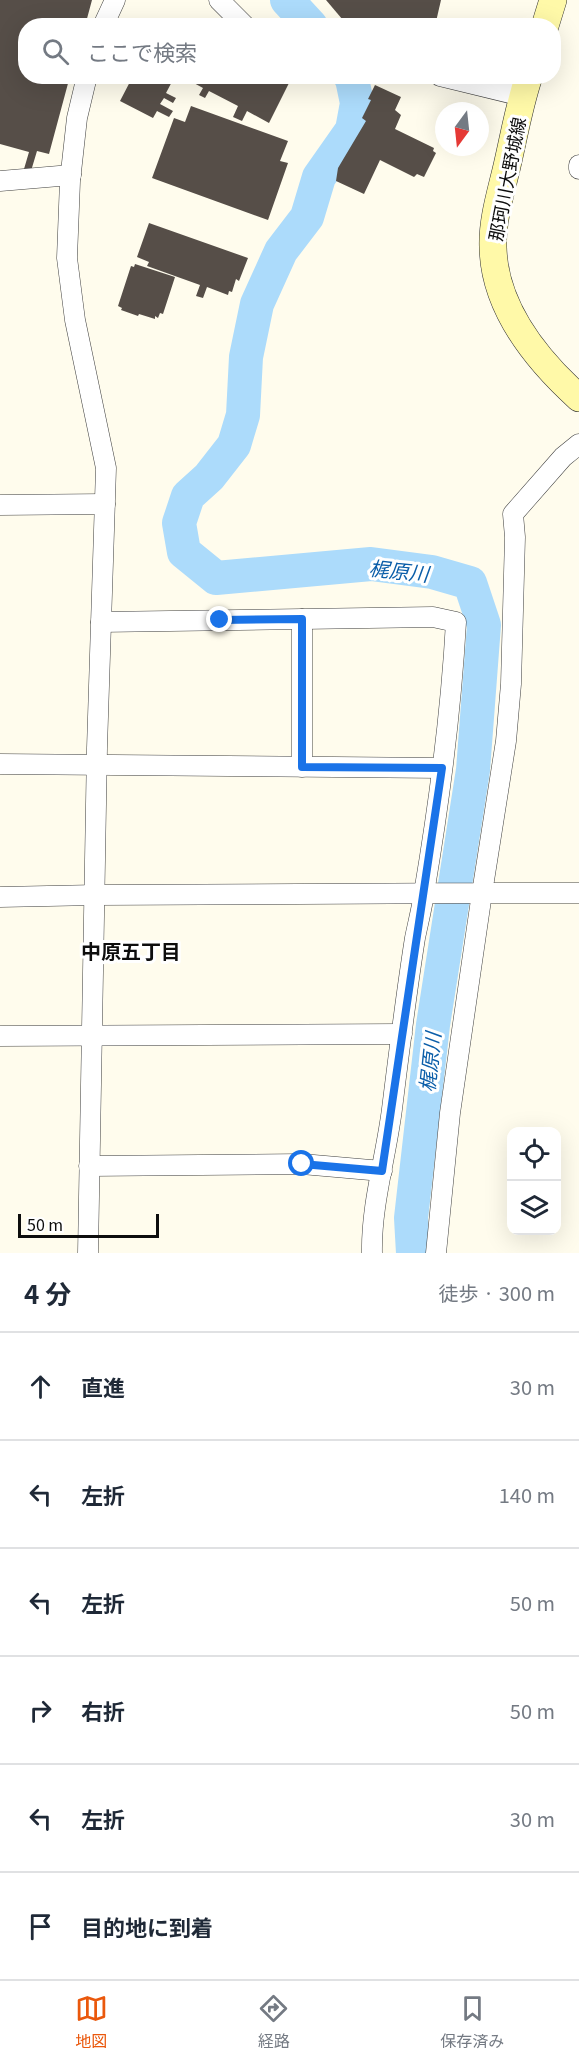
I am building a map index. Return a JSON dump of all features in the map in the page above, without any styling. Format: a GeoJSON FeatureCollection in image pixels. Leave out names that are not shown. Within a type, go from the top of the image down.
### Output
{"type":"FeatureCollection","features":[{"type":"Feature","properties":{"kind":"main road"},"geometry":{"type":"LineString","coordinates":[[547,18],[553,0]]}},
{"type":"Feature","properties":{"kind":"main road","name":"那珂川大野城線"},"geometry":{"type":"LineString","coordinates":[[525,86],[497,212],[493,246],[497,277],[511,314],[537,357],[579,398]]}},
{"type":"Feature","properties":{"kind":"street"},"geometry":{"type":"LineString","coordinates":[[107,18],[115,0]]}},
{"type":"Feature","properties":{"kind":"street"},"geometry":{"type":"LineString","coordinates":[[219,0],[237,18]]}},
{"type":"Feature","properties":{"kind":"street"},"geometry":{"type":"LineString","coordinates":[[85,84],[77,118],[71,175],[67,258],[75,320],[105,468],[88,1253]]}},
{"type":"Feature","properties":{"kind":"street"},"geometry":{"type":"LineString","coordinates":[[508,84],[525,86]]}},
{"type":"Feature","properties":{"kind":"street"},"geometry":{"type":"LineString","coordinates":[[0,181],[71,175]]}},
{"type":"Feature","properties":{"kind":"street"},"geometry":{"type":"LineString","coordinates":[[436,1253],[450,1113],[506,741],[512,684],[515,548],[513,514],[563,457],[579,444]]}},
{"type":"Feature","properties":{"kind":"street"},"geometry":{"type":"LineString","coordinates":[[0,505],[105,504]]}},
{"type":"Feature","properties":{"kind":"street"},"geometry":{"type":"LineString","coordinates":[[101,622],[433,617],[456,622],[453,684],[442,768],[372,1238],[372,1253]]}},
{"type":"Feature","properties":{"kind":"street"},"geometry":{"type":"LineString","coordinates":[[302,619],[302,767]]}},
{"type":"Feature","properties":{"kind":"street"},"geometry":{"type":"LineString","coordinates":[[0,764],[442,768]]}},
{"type":"Feature","properties":{"kind":"street"},"geometry":{"type":"LineString","coordinates":[[0,897],[579,893]]}},
{"type":"Feature","properties":{"kind":"street"},"geometry":{"type":"LineString","coordinates":[[0,1036],[402,1034]]}},
{"type":"Feature","properties":{"kind":"street"},"geometry":{"type":"LineString","coordinates":[[89,1166],[302,1164],[382,1171]]}},
{"type":"Feature","properties":{"kind":"building"},"geometry":{"type":"Polygon","coordinates":[[[0,0],[92,0],[87,18],[18,18],[18,84],[68,84],[49,154],[37,151],[31,171],[24,169],[29,152],[0,144],[0,0]]]}},
{"type":"Feature","properties":{"kind":"building"},"geometry":{"type":"Polygon","coordinates":[[[326,0],[441,0],[437,18],[341,18],[326,0]]]}},
{"type":"Feature","properties":{"kind":"building"},"geometry":{"type":"Polygon","coordinates":[[[129,84],[171,84],[166,93],[176,98],[173,103],[164,98],[160,104],[173,111],[169,117],[157,111],[153,118],[120,101],[129,84]]]}},
{"type":"Feature","properties":{"kind":"building"},"geometry":{"type":"Polygon","coordinates":[[[196,84],[288,84],[269,123],[247,111],[242,121],[233,117],[238,106],[209,91],[205,98],[199,95],[203,88],[196,84]]]}},
{"type":"Feature","properties":{"kind":"building"},"geometry":{"type":"Polygon","coordinates":[[[375,85],[401,97],[395,110],[401,115],[395,129],[434,148],[435,155],[424,177],[417,174],[414,177],[380,160],[364,194],[336,181],[338,168],[366,121],[362,118],[371,100],[368,99],[375,85]]]}},
{"type":"Feature","properties":{"kind":"building"},"geometry":{"type":"Polygon","coordinates":[[[191,106],[288,141],[280,161],[288,163],[268,220],[152,178],[174,118],[185,122],[191,106]]]}},
{"type":"Feature","properties":{"kind":"building"},"geometry":{"type":"Polygon","coordinates":[[[149,223],[248,258],[239,281],[236,279],[232,292],[229,291],[228,295],[207,287],[203,298],[196,296],[200,285],[147,266],[149,262],[137,257],[149,223]]]}},
{"type":"Feature","properties":{"kind":"building"},"geometry":{"type":"Polygon","coordinates":[[[135,264],[175,277],[163,314],[160,313],[158,318],[139,314],[138,316],[121,310],[122,308],[118,306],[131,266],[134,267],[135,264]]]}},
{"type":"Feature","properties":{"kind":"waterway","name":"梶原川"},"geometry":{"type":"LineString","coordinates":[[287,0],[304,18]]}},
{"type":"Feature","properties":{"kind":"waterway","name":"梶原川"},"geometry":{"type":"LineString","coordinates":[[353,84],[357,103],[352,130],[319,177],[307,217],[281,251],[257,304],[246,357],[243,415],[234,445],[209,477],[188,496],[179,523],[184,552],[216,578],[371,564],[432,572],[470,583],[484,625],[473,770],[433,1025],[411,1218],[413,1253]]}},
{"type":"Feature","properties":{"kind":"district","name":"中原五丁目"},"geometry":{"type":"Point","coordinates":[131,950]}},
{"type":"Feature","properties":{"kind":"route"},"geometry":{"type":"LineString","coordinates":[[220,620],[302,619],[302,767],[442,768],[382,1171],[302,1164]]}}]}
